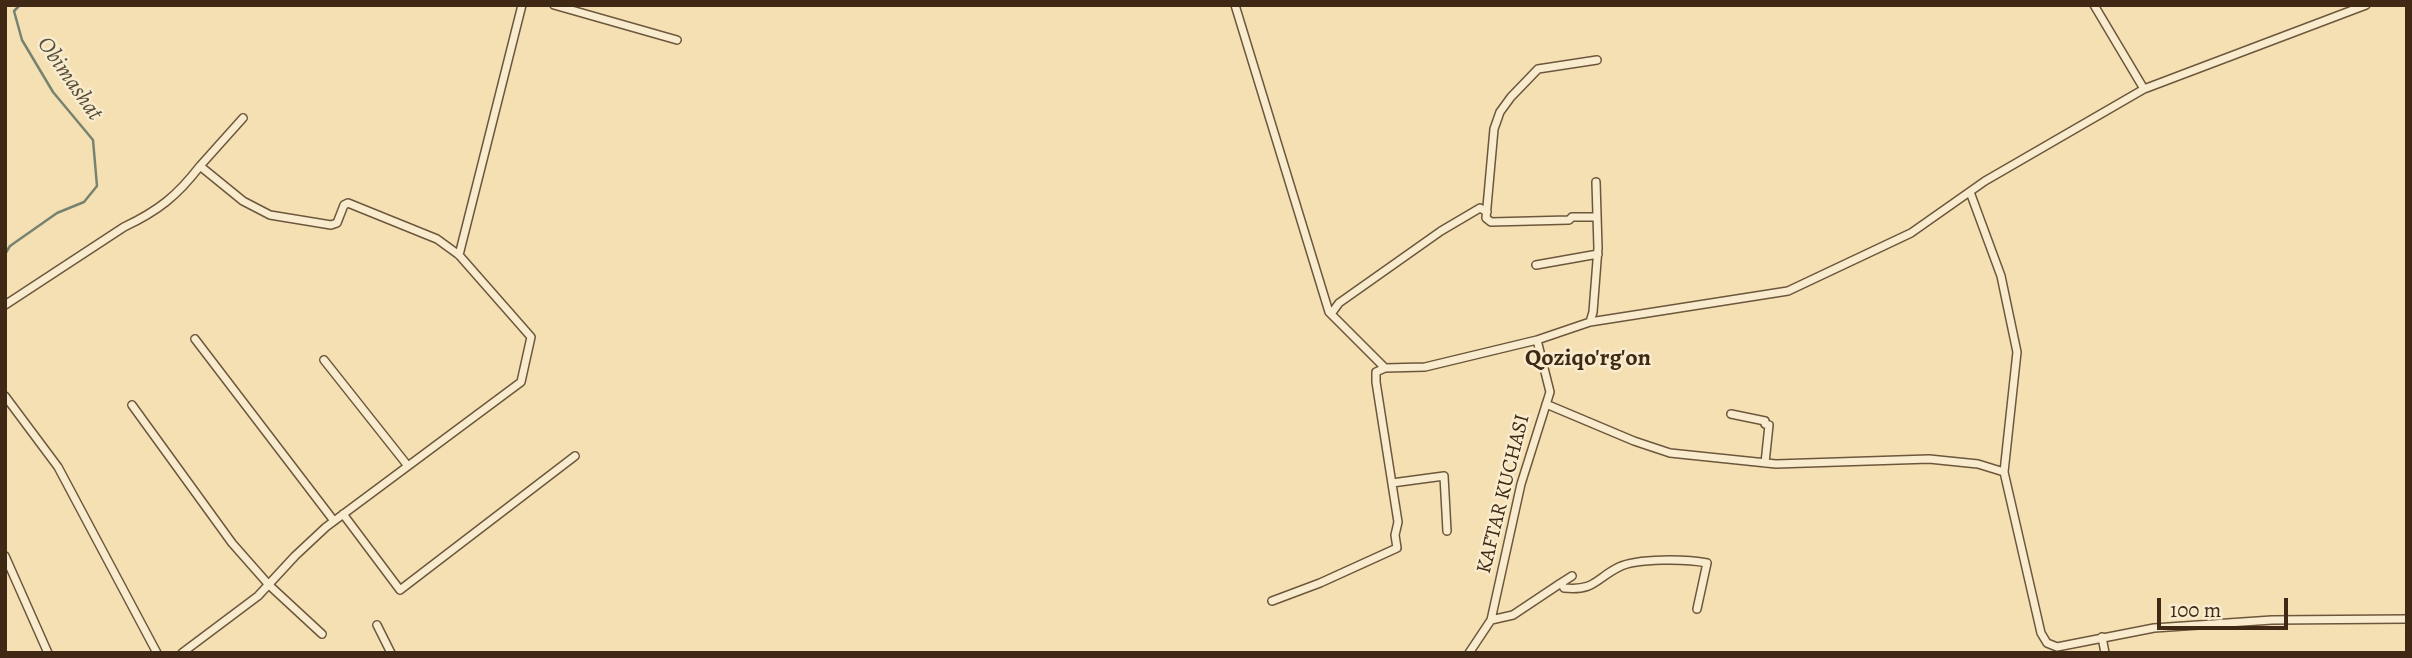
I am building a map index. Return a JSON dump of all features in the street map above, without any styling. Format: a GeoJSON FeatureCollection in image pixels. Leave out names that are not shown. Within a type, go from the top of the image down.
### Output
{"type":"FeatureCollection","features":[{"type":"Feature","properties":{"kind":"street"},"geometry":{"type":"LineString","coordinates":[[459,255],[522,5]]}},
{"type":"Feature","properties":{"kind":"street"},"geometry":{"type":"LineString","coordinates":[[554,5],[677,40]]}},
{"type":"Feature","properties":{"kind":"street"},"geometry":{"type":"LineString","coordinates":[[1235,5],[1331,314],[1385,368]]}},
{"type":"Feature","properties":{"kind":"street"},"geometry":{"type":"LineString","coordinates":[[2094,5],[2144,89]]}},
{"type":"Feature","properties":{"kind":"street"},"geometry":{"type":"LineString","coordinates":[[1272,601],[1320,583],[1397,548],[1395,535],[1398,522],[1376,372],[1385,368],[1425,367],[1537,340],[1590,322],[1788,291],[1911,233],[1970,192],[2144,89],[2366,5]]}},
{"type":"Feature","properties":{"kind":"street"},"geometry":{"type":"LineString","coordinates":[[1597,60],[1538,69],[1500,112],[1494,128],[1486,218],[1491,222],[1597,217]]}},
{"type":"Feature","properties":{"kind":"street"},"geometry":{"type":"LineString","coordinates":[[5,305],[124,226],[144,218],[168,203],[243,117]]}},
{"type":"Feature","properties":{"kind":"street"},"geometry":{"type":"LineString","coordinates":[[182,653],[258,596],[295,555],[334,521],[521,382],[531,337],[459,255],[437,239],[354,204],[344,205],[337,223],[331,225],[270,215],[243,201],[200,166]]}},
{"type":"Feature","properties":{"kind":"street"},"geometry":{"type":"LineString","coordinates":[[1590,322],[1598,254],[1596,182]]}},
{"type":"Feature","properties":{"kind":"street"},"geometry":{"type":"LineString","coordinates":[[1970,192],[2000,276],[2017,352],[2004,471],[2041,633],[2047,643],[2057,647],[2154,628],[2272,620],[2407,619]]}},
{"type":"Feature","properties":{"kind":"street"},"geometry":{"type":"LineString","coordinates":[[1331,314],[1339,303],[1441,230],[1480,208],[1487,212]]}},
{"type":"Feature","properties":{"kind":"street"},"geometry":{"type":"LineString","coordinates":[[1536,265],[1598,254]]}},
{"type":"Feature","properties":{"kind":"street"},"geometry":{"type":"LineString","coordinates":[[195,339],[334,521]]}},
{"type":"Feature","properties":{"kind":"street","name":"KAFTAR KUCHASI"},"geometry":{"type":"LineString","coordinates":[[1469,653],[1491,620],[1521,484],[1550,391],[1537,340]]}},
{"type":"Feature","properties":{"kind":"street"},"geometry":{"type":"LineString","coordinates":[[324,360],[408,466]]}},
{"type":"Feature","properties":{"kind":"street"},"geometry":{"type":"LineString","coordinates":[[5,396],[58,467],[157,653]]}},
{"type":"Feature","properties":{"kind":"street"},"geometry":{"type":"LineString","coordinates":[[1546,404],[1633,441],[1670,453],[1765,463],[1929,458],[1978,464],[2004,471]]}},
{"type":"Feature","properties":{"kind":"street"},"geometry":{"type":"LineString","coordinates":[[132,405],[232,543],[269,585],[322,634]]}},
{"type":"Feature","properties":{"kind":"street"},"geometry":{"type":"LineString","coordinates":[[1731,414],[1766,421],[1765,424],[1769,425],[1765,463]]}},
{"type":"Feature","properties":{"kind":"street"},"geometry":{"type":"LineString","coordinates":[[343,514],[400,590],[575,456]]}},
{"type":"Feature","properties":{"kind":"street"},"geometry":{"type":"LineString","coordinates":[[1391,483],[1444,476],[1447,531]]}},
{"type":"Feature","properties":{"kind":"street"},"geometry":{"type":"LineString","coordinates":[[5,556],[48,653]]}},
{"type":"Feature","properties":{"kind":"street"},"geometry":{"type":"LineString","coordinates":[[1561,583],[1564,588],[1583,590],[1620,566],[1646,561],[1703,562],[1707,564],[1697,609]]}},
{"type":"Feature","properties":{"kind":"street"},"geometry":{"type":"LineString","coordinates":[[1491,620],[1513,615],[1572,576]]}},
{"type":"Feature","properties":{"kind":"street"},"geometry":{"type":"LineString","coordinates":[[377,625],[391,653]]}},
{"type":"Feature","properties":{"kind":"street"},"geometry":{"type":"LineString","coordinates":[[2102,637],[2105,653]]}},
{"type":"Feature","properties":{"kind":"waterway","name":"Obimashat"},"geometry":{"type":"LineString","coordinates":[[5,254],[10,246],[57,213],[84,202],[97,186],[93,140],[53,92],[22,40],[14,11],[20,5]]}},
{"type":"Feature","properties":{"kind":"district","name":"Qoziqo'rg'on"},"geometry":{"type":"Point","coordinates":[1588,359]}}]}
